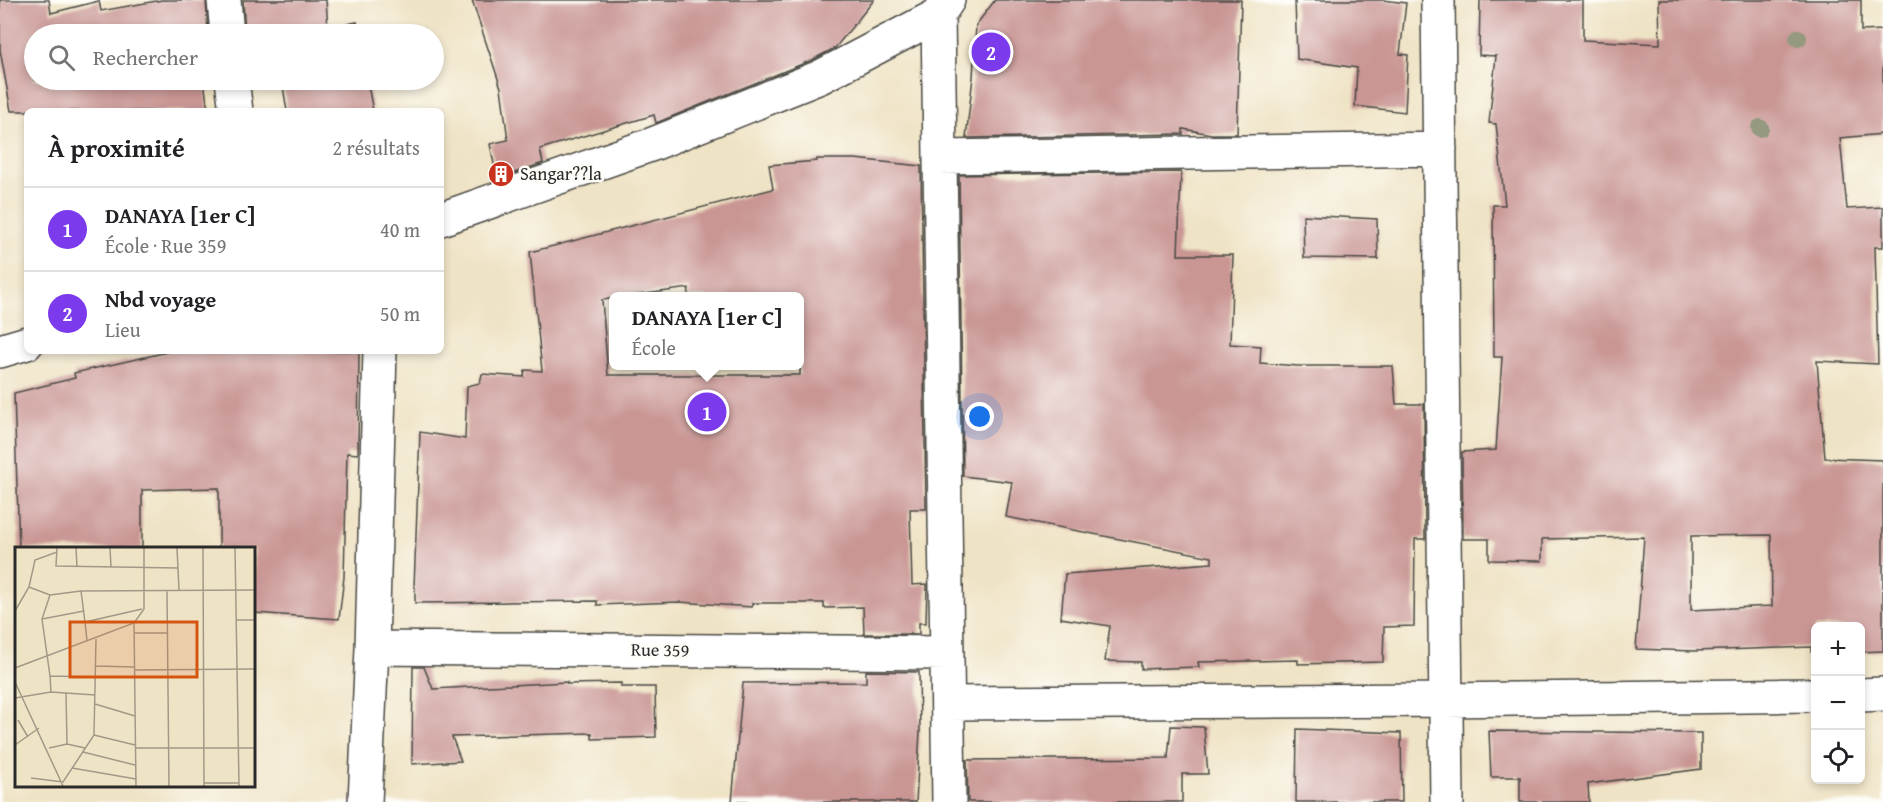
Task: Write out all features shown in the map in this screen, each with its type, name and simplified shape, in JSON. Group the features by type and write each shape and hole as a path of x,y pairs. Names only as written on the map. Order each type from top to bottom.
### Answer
{"street":[{"path":"224,0 226,24"},
{"path":"1438,0 1447,802"},
{"path":"943,7 940,157 949,802"},
{"path":"444,218 653,144 810,81 943,7"},
{"path":"233,90 236,108"},
{"path":"940,157 1440,149"},
{"path":"0,351 24,344"},
{"path":"365,802 372,648 380,354"},
{"name":"Rue 359","path":"372,648 947,653"},
{"path":"1865,695 1883,694"},
{"path":"948,704 1811,695"}],"building":[{"path":"0,0 49,0 51,13 99,1 101,11 162,0 206,0 207,24 24,24 24,90 205,90 208,108 24,108 24,111 11,111 0,50"},
{"path":"243,0 326,0 328,24 244,24"},
{"path":"472,0 874,0 835,48 812,60 656,123 654,115 540,149 543,163 497,179 490,144 508,140 501,88"},
{"path":"995,0 1241,0 1237,134 1211,134 1183,129 1183,134 966,138 976,25"},
{"path":"1295,0 1383,0 1406,3 1400,54 1408,55 1405,112 1355,106 1357,68 1297,59"},
{"path":"1480,0 1583,0 1583,40 1660,44 1659,0 1861,0 1861,31 1883,30 1883,134 1840,138 1847,209 1883,207 1883,247 1875,247 1878,364 1817,361 1825,458 1883,460 1883,651 1865,652 1865,622 1811,622 1811,647 1695,651 1636,649 1644,537 1542,539 1542,561 1489,560 1489,539 1463,539 1462,452 1496,450 1502,357 1494,357 1493,205 1505,205 1496,124 1489,123 1496,56 1479,55","holes":["1771,535 1772,606 1691,610 1691,536"]},
{"path":"284,90 369,90 372,108 287,108"},
{"path":"817,159 855,159 921,166 926,509 910,509 912,585 927,584 926,623 919,623 919,634 864,634 863,607 824,608 824,603 752,603 752,607 679,602 597,605 597,601 415,603 420,432 465,439 467,386 480,383 482,374 524,377 525,370 542,371 530,252 773,189 769,165 817,161"},
{"path":"1181,172 1178,255 1233,255 1230,344 1261,346 1260,363 1298,366 1393,366 1396,404 1424,404 1425,539 1415,539 1414,626 1384,627 1383,662 1298,664 1298,660 1198,662 1199,667 1141,669 1141,662 1105,661 1110,626 1061,618 1065,574 1212,563 1212,557 1006,517 1012,482 963,476 959,175"},
{"path":"1303,215 1377,219 1378,259 1304,258"},
{"path":"159,354 359,354 358,454 347,453 344,577 339,619 255,613 255,547 219,547 219,488 142,490 142,547 19,547 14,393 75,378 74,373"},
{"path":"413,667 424,667 433,689 567,682 567,684 621,683 621,687 655,687 656,737 592,739 592,733 452,737 461,761 412,764"},
{"path":"866,671 919,672 920,731 916,802 732,802 743,683 866,682"},
{"path":"1171,726 1204,727 1208,774 1182,774 1182,802 968,802 967,760 1168,758"},
{"path":"1297,729 1401,733 1402,802 1296,802"},
{"path":"1489,731 1701,733 1701,769 1588,784 1589,802 1520,802 1520,777 1491,777"}],"place":[{"name":"Nbd voyage","path":"991,52"},
{"name":"Sangar??la","path":"501,174"},
{"name":"DANAYA [1er C]","path":"707,412"}]}
